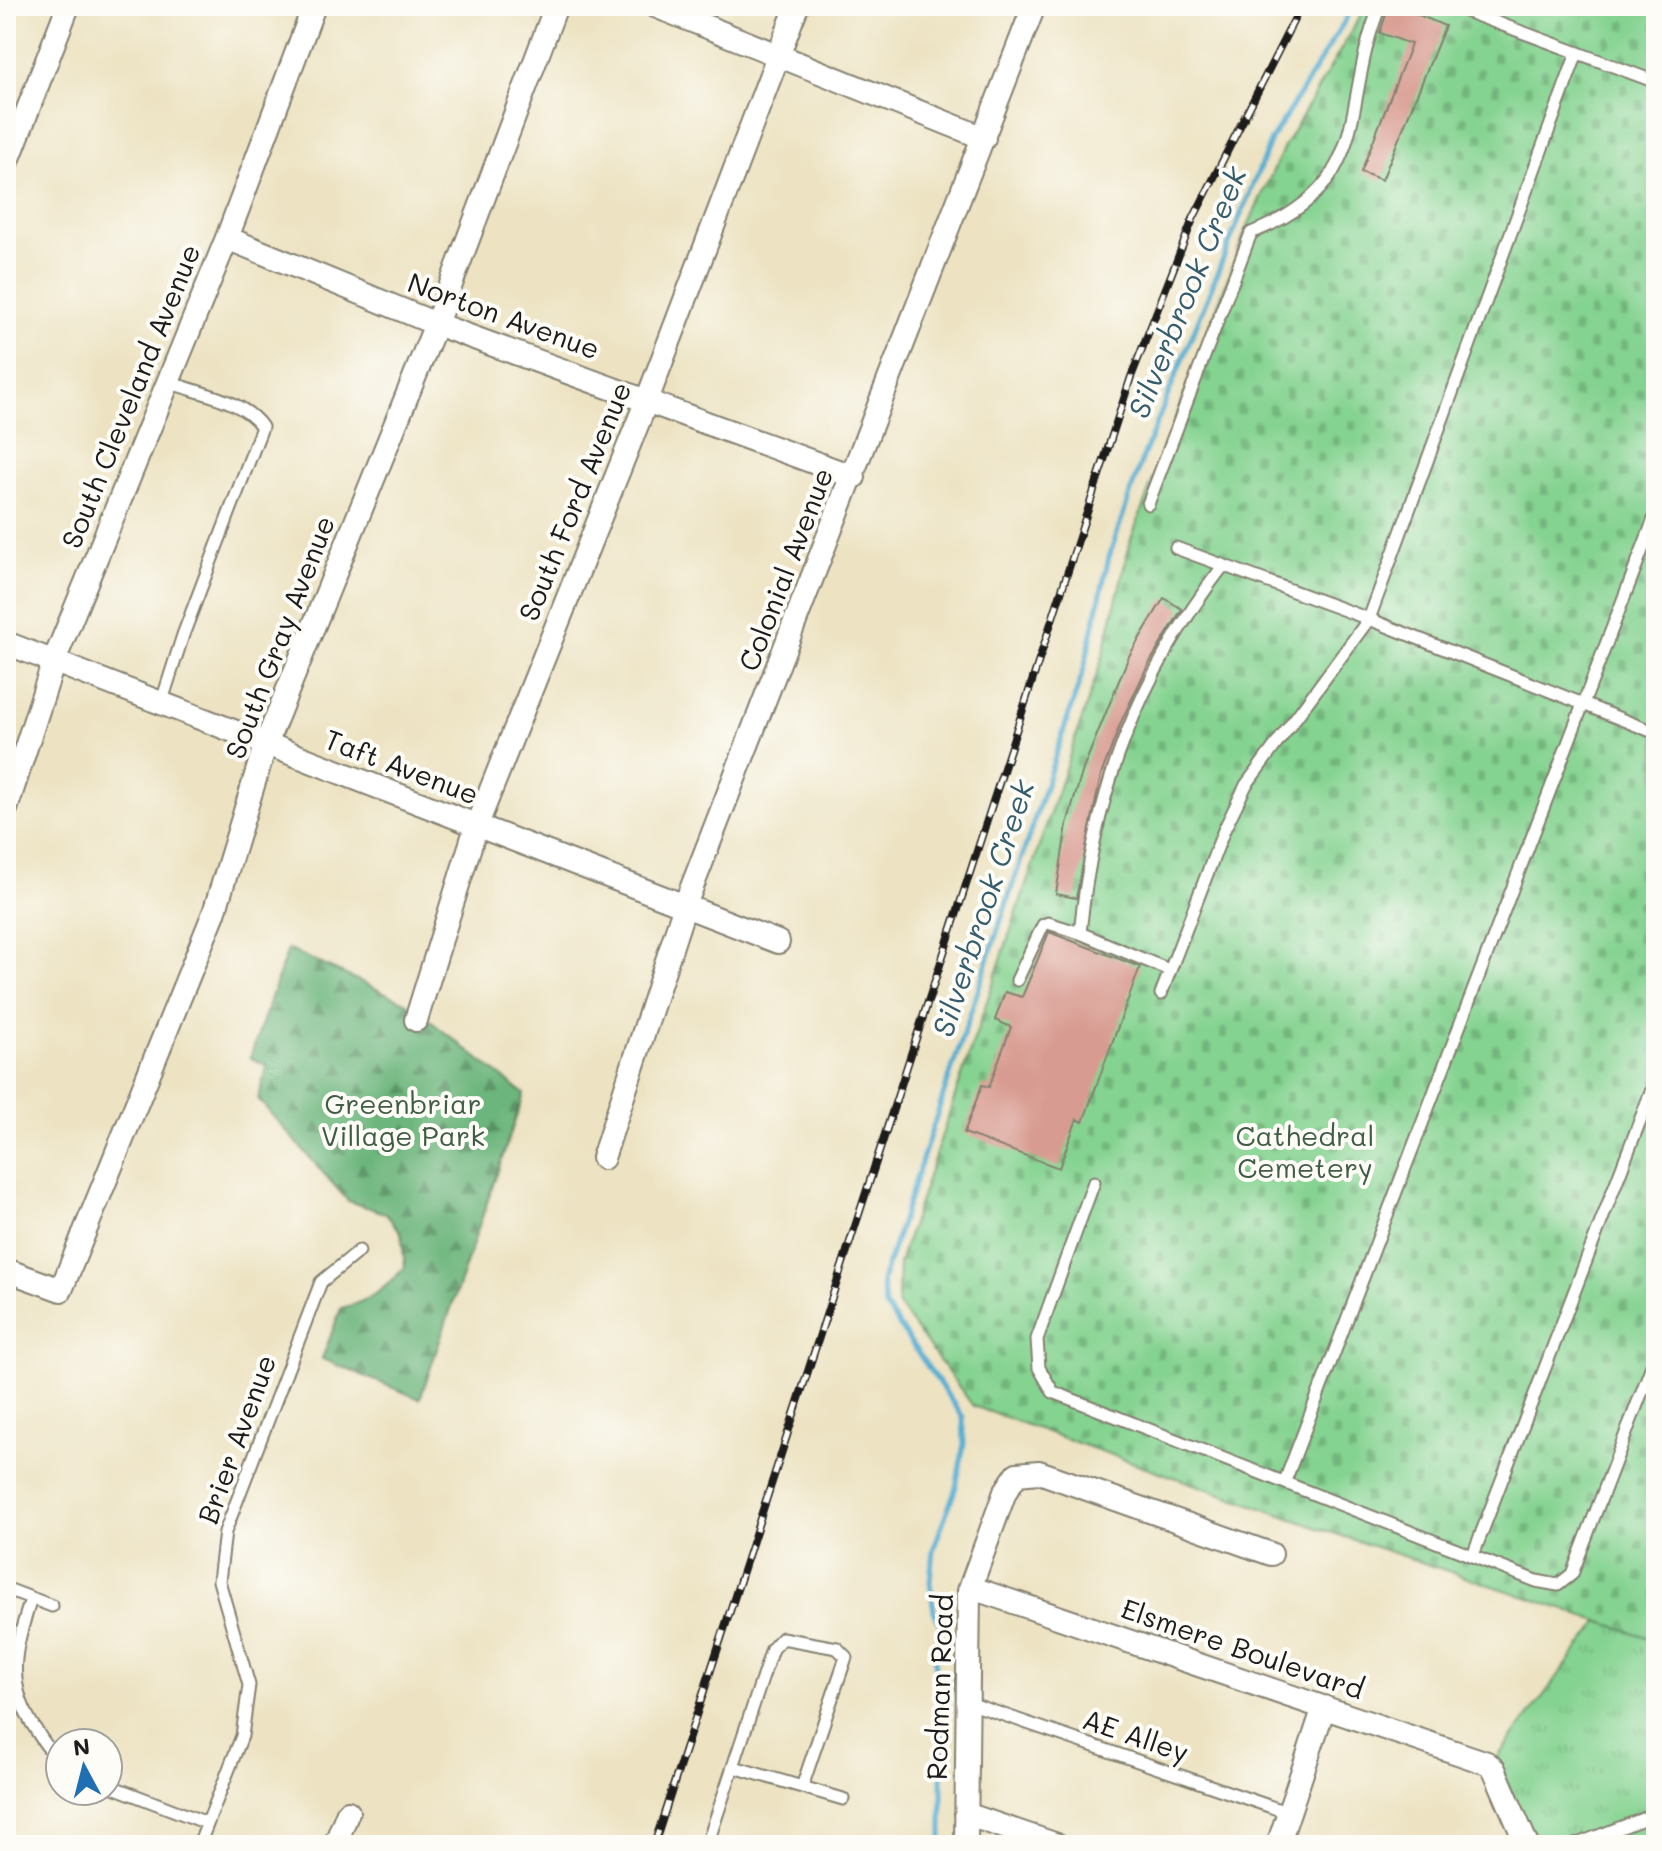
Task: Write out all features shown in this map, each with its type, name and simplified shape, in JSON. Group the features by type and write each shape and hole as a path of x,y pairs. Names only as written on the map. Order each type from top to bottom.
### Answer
{"street":[{"path":"6,166 68,6"},
{"name":"South Cleveland Avenue","path":"6,809 54,661 227,238 314,6"},
{"name":"South Gray Avenue","path":"6,1270 61,1290 214,913 265,746 436,324 556,6"},
{"path":"655,6 984,138"},
{"name":"South Ford Avenue","path":"416,1020 476,827 647,400 797,6"},
{"name":"Colonial Avenue","path":"603,1158 685,905 854,477 1034,6"},
{"name":"Norton Avenue","path":"227,238 436,324 854,477"},
{"name":"Taft Avenue","path":"6,643 265,746 778,942"},
{"name":"Rodman Road","path":"966,1845 969,1591 1012,1478 1024,1471 1039,1472 1271,1554"},
{"name":"Elsmere Boulevard","path":"969,1591 981,1591 1480,1760 1494,1769 1527,1845"},
{"path":"1278,1845 1324,1707"},
{"path":"335,1845 348,1812"},
{"path":"966,1814 1057,1845"}],"lane":[{"path":"1148,504 1251,233 1280,221 1323,189 1353,127 1372,26 1380,6"},
{"path":"1452,6 1656,82"},
{"path":"1161,994 1224,830 1246,785 1369,619 1577,53"},
{"path":"161,704 183,635 262,427 256,418 238,406 168,382"},
{"path":"1285,1481 1656,514"},
{"path":"1176,548 1369,619 1656,733"},
{"path":"1080,933 1097,818 1124,735 1163,654 1190,609 1223,566"},
{"path":"1017,980 1043,925 1054,924 1169,970"},
{"path":"1473,1555 1656,1079"},
{"path":"1094,1182 1040,1323 1036,1349 1044,1380 1063,1398 1550,1585 1566,1582 1656,1355"},
{"name":"Brier Avenue","path":"199,1845 242,1736 249,1685 219,1581 225,1532 321,1282 359,1251"},
{"path":"10,1590 52,1606"},
{"path":"31,1599 17,1641 14,1681 25,1714 44,1743"},
{"path":"707,1845 772,1649 782,1638 837,1648 846,1657 802,1787"},
{"name":"AE Alley","path":"969,1703 1289,1813"},
{"path":"734,1767 843,1799"},
{"path":"124,1791 207,1823"},
{"path":"1575,1845 1656,1814"}],"green space":[{"name":"Cathedral Cemetery","path":"1366,6 1656,6 1656,1640 1321,1529 973,1406 898,1305 899,1263 1103,656 1131,539 1245,232 1284,147"},
{"name":"Greenbriar Village Park","path":"288,949 406,1002 524,1094 420,1399 322,1359 341,1308 376,1293 405,1267 401,1232 385,1213 348,1201 258,1099 267,1065 250,1058"},
{"path":"1600,1620 1656,1639 1656,1845 1534,1845 1497,1758"}],"building":[{"path":"1388,8 1399,11 1402,8 1445,26 1382,180 1361,172 1411,44 1380,33"},
{"path":"1164,598 1182,609 1147,667 1101,775 1076,898 1056,894 1067,824 1083,769 1129,656"},
{"path":"1049,932 1140,967 1083,1122 1077,1119 1059,1168 964,1133 982,1085 989,1087 1011,1027 995,1020 1005,992 1022,997"}],"waterway":[{"name":"Silverbrook Creek","path":"942,1841 942,1690 935,1659 941,1627 934,1611 930,1582 933,1550 956,1487 964,1444 963,1417 885,1306 882,1281 1084,669 1109,557 1141,462 1271,140 1354,6"}],"railway":[{"path":"654,1845 1131,377 1193,219 1301,6"}]}
